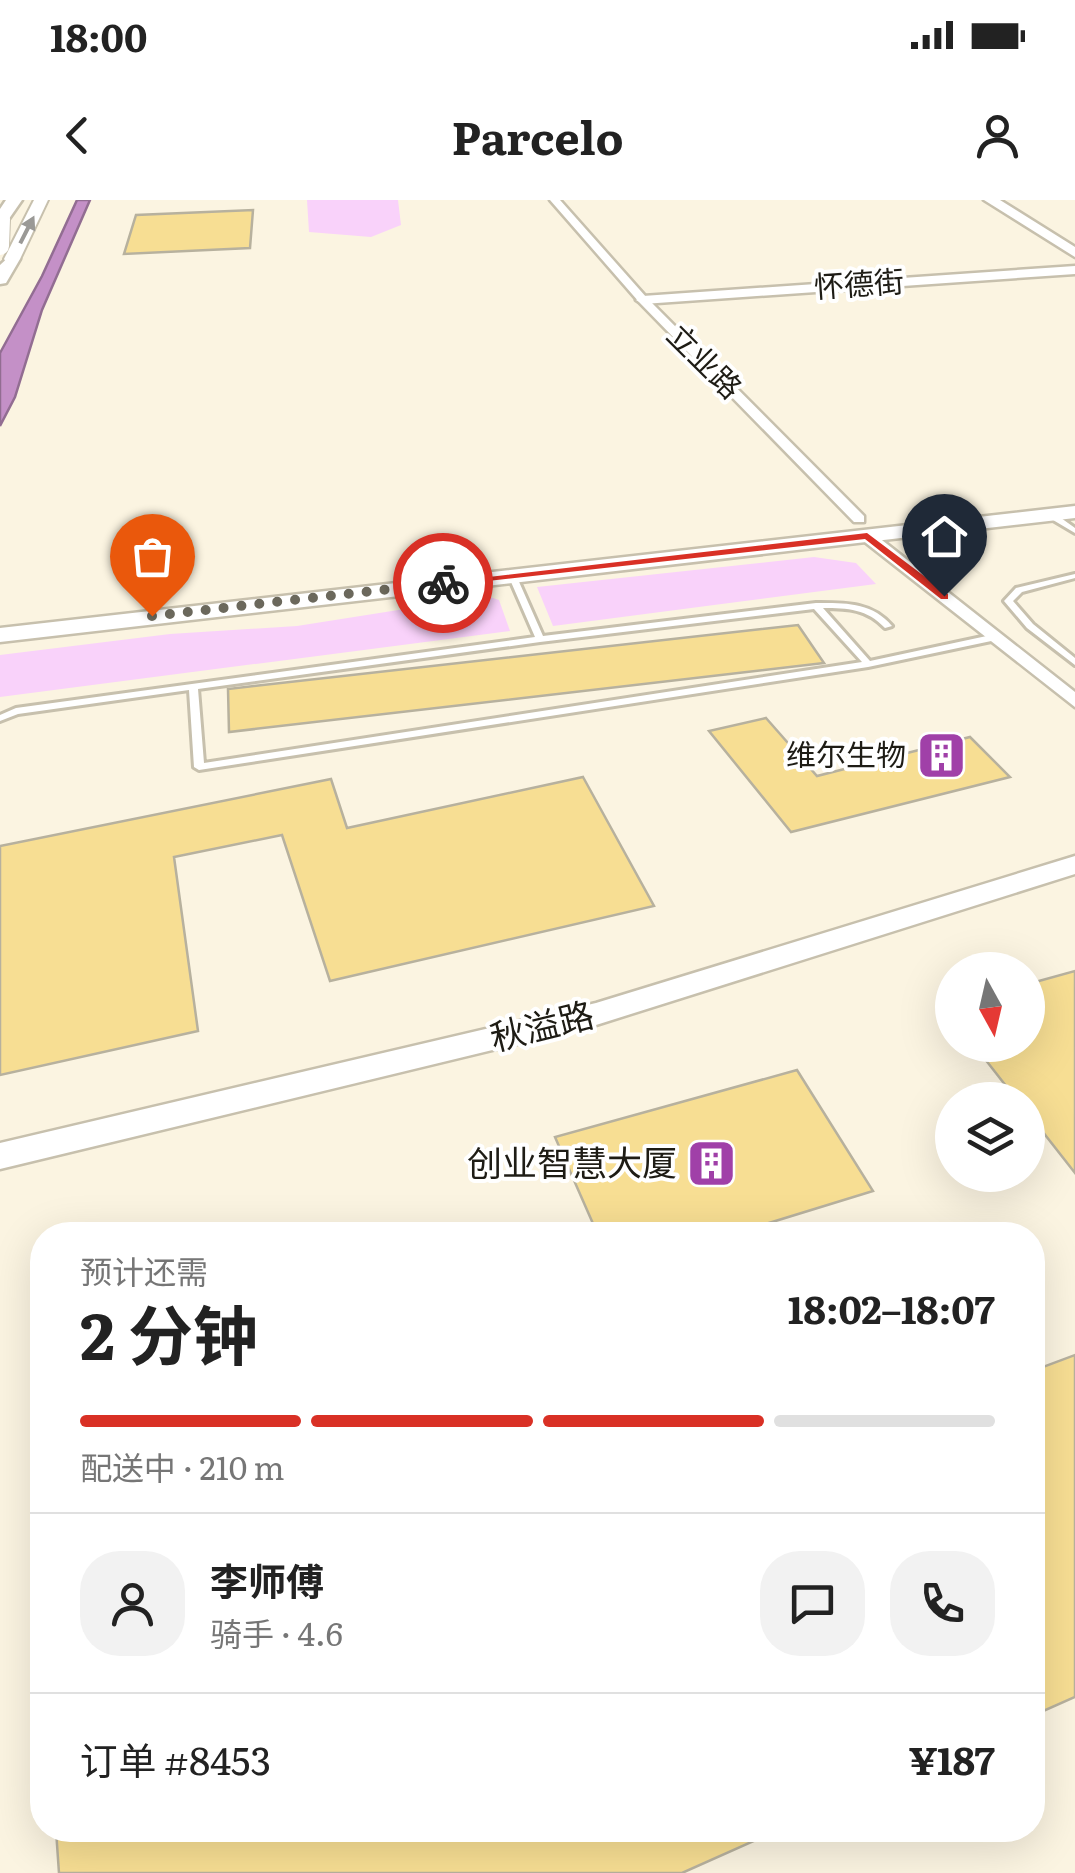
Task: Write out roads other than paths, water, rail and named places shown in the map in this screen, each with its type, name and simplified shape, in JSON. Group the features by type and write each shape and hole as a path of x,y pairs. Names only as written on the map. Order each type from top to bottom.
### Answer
{"highway":[{"path":"0,278 6,252 0,219 14,200"}],"main road":[{"path":"0,238 25,200"},
{"path":"6,252 41,200"},
{"path":"992,200 1075,252"},
{"path":"1017,200 1075,235"},
{"path":"0,635 512,575 1075,494"},
{"path":"0,614 863,527 1075,512"}],"street":[{"name":"立业路","path":"555,200 644,300 863,527 1075,701"},
{"name":"怀德街","path":"644,300 1075,270"},
{"name":"秋溢路","path":"0,1156 596,1014 1075,865"}],"lane":[{"path":"1051,515 1075,531"},
{"path":"512,575 540,638"},
{"path":"1075,576 1019,590 1008,601 1030,626 1075,662"},
{"path":"816,606 868,664"},
{"path":"0,718 16,711 540,638 816,606 861,606 881,616 888,626"},
{"path":"193,687 199,767 868,664 996,636"}],"place":[{"name":"维尔生物","path":"941,756"},
{"name":"创业智慧大厦","path":"712,1164"}]}
